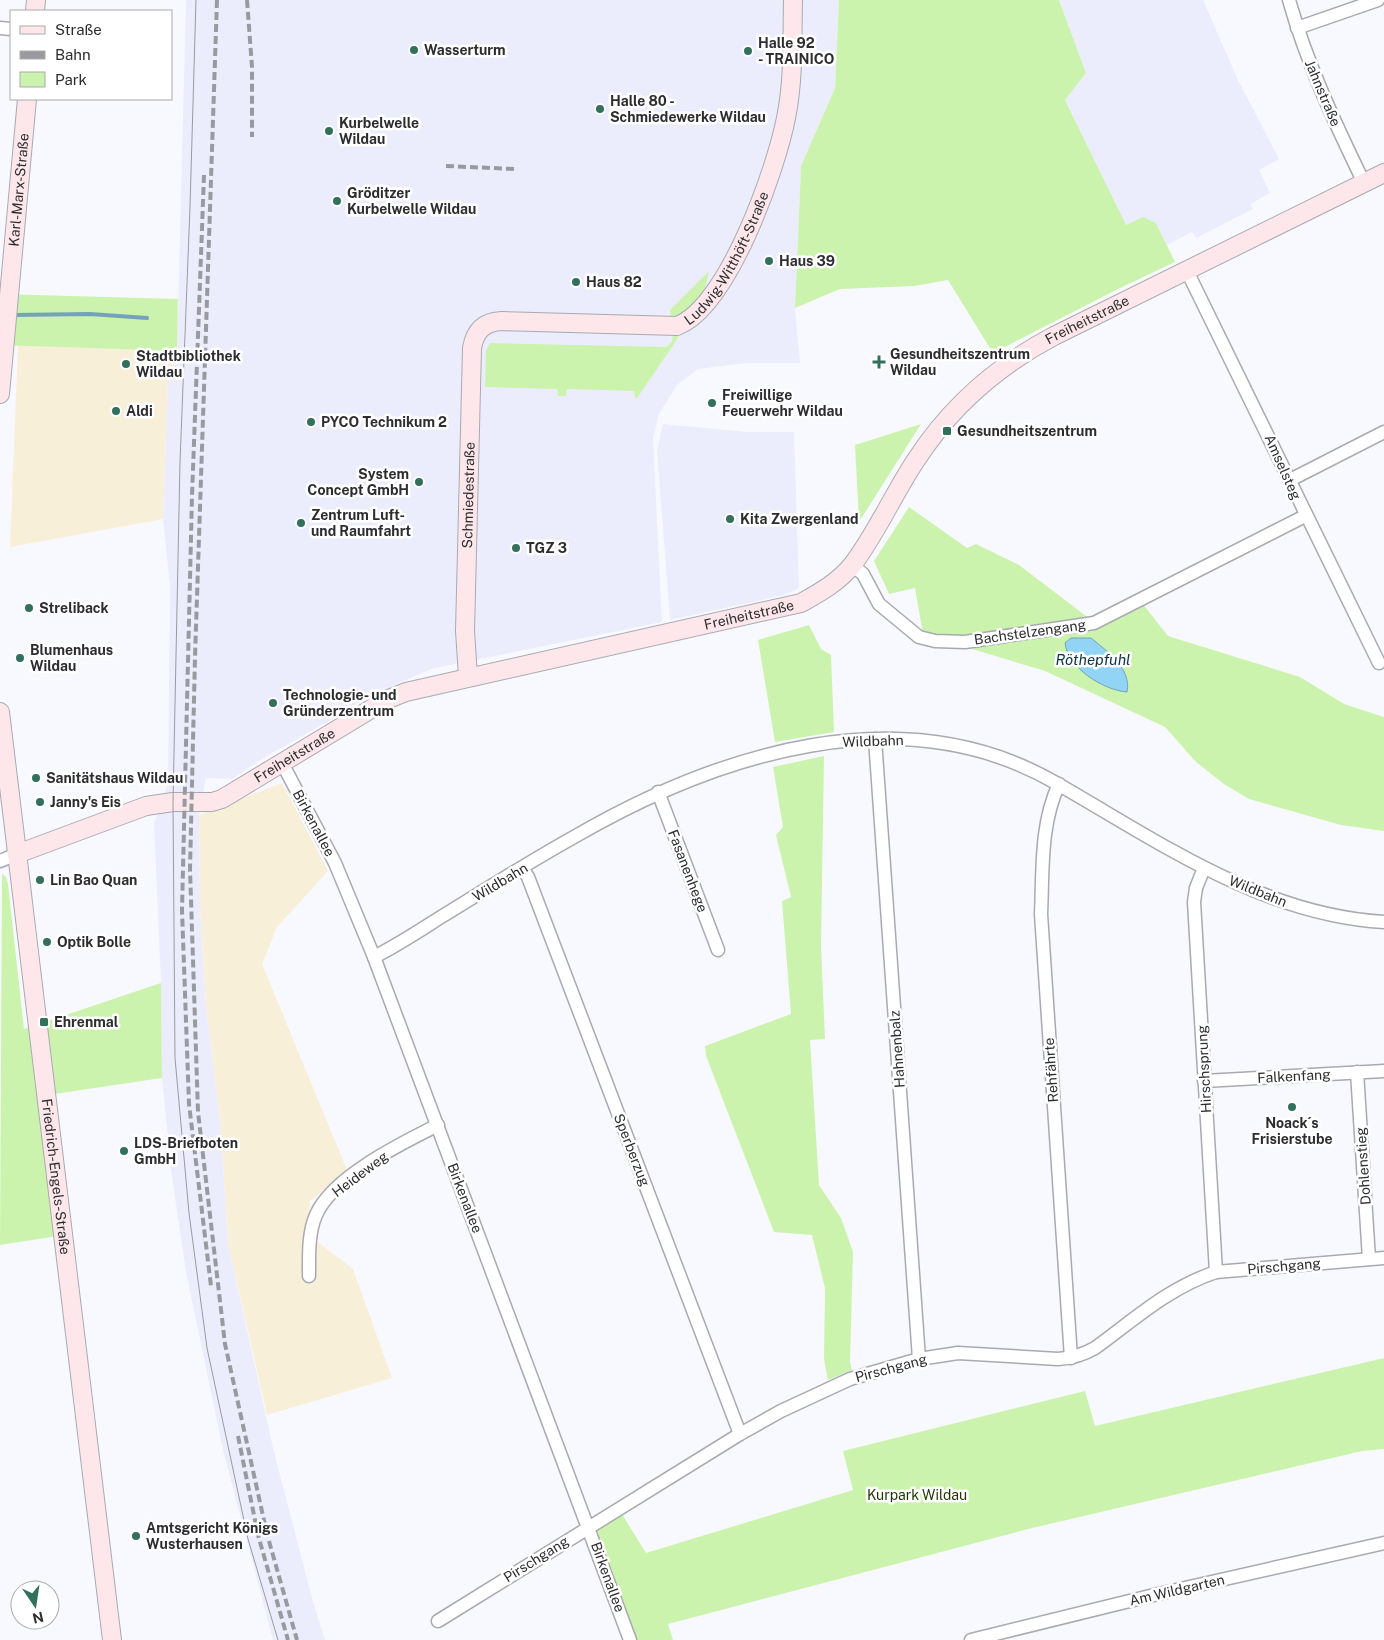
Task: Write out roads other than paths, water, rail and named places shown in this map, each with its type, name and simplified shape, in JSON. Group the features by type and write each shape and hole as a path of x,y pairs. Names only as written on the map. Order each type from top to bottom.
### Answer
{"street":[{"name":"Ludwig-Witthöft-Straße","path":"490,321 677,326 686,322 698,312 714,292 739,250 769,181 779,150 789,96 793,0"},
{"name":"Jahnstraße","path":"1289,0 1297,28 1324,98 1364,183"},
{"path":"1297,28 1378,0"},
{"name":"Karl-Marx-Straße","path":"2,361 6,284 27,100"},
{"name":"Freiheitstraße","path":"0,861 146,806 158,803 217,800 282,764 386,700 406,692 468,676 622,645 794,606 828,587 852,564 918,457 946,420 1003,366 1045,341 1384,173"},
{"name":"Amselsteg","path":"1187,270 1290,480 1305,516 1379,663"},
{"name":"Schmiedestraße","path":"468,676 464,631 472,348 477,333 490,321"},
{"path":"0,394 2,361"},
{"path":"1290,480 1382,436"},
{"name":"Bachstelzengang","path":"852,564 863,574 879,604 918,636 935,641 965,642 1094,623 1305,516"},
{"name":"Friedrich-Engels-Straße","path":"0,712 112,1640"},
{"name":"Wildbahn","path":"374,957 617,812 658,792 702,775 776,752 875,738 918,740 962,746 1002,758 1039,773 1204,868 1246,888 1303,909 1337,917 1384,922"},
{"name":"Hahnenbalz","path":"875,738 919,1359"},
{"name":"Birkenallee","path":"282,764 335,863 374,957 589,1526 630,1640"},
{"name":"Rehfährte","path":"1059,784 1051,802 1044,844 1041,914 1070,1358"},
{"name":"Fasanenhege","path":"658,792 718,950"},
{"name":"Sperberzug","path":"522,868 528,877 740,1434"},
{"name":"Hirschsprung","path":"1204,868 1196,888 1194,902 1216,1272"},
{"name":"Falkenfang","path":"1204,1081 1384,1071"},
{"name":"Dohlenstieg","path":"1357,1072 1369,1259"},
{"name":"Heideweg","path":"309,1276 312,1227 316,1214 335,1189 368,1164 399,1145 438,1125"},
{"name":"Pirschgang","path":"438,1621 740,1434 794,1404 850,1379 919,1359 958,1353 1058,1359 1084,1355 1175,1289 1191,1280 1216,1272 1384,1258"},
{"name":"Am Wildgarten","path":"971,1640 1154,1594 1384,1543"}],"water":[{"name":"Röthepfuhl","path":"1071,638 1091,638 1111,655 1126,676 1127,692 1108,687 1088,676 1080,669 1073,661 1065,643"}],"waterway":[{"path":"12,315 90,314 147,318"}],"tram line":[{"path":"196,0 180,462 173,802 175,1058 189,1213 207,1348 248,1539 278,1640"}],"railway":[{"path":"217,0 195,657 190,869 198,1112 225,1344 267,1534 297,1640"},
{"path":"247,0 252,67 252,137"},
{"path":"446,166 514,169"},
{"path":"204,175 192,496 182,910 189,1104 211,1286"},
{"path":"238,1436 258,1535 288,1640"}],"place":[{"name":"Wasserturm","path":"414,50"},
{"name":"Halle 92 - TRAINICO","path":"748,51"},
{"name":"Halle 80 - Schmiedewerke Wildau","path":"600,109"},
{"name":"Kurbelwelle Wildau","path":"329,131"},
{"name":"Gröditzer Kurbelwelle Wildau","path":"337,201"},
{"name":"Haus 39","path":"769,261"},
{"name":"Haus 82","path":"576,282"},
{"name":"Gesundheitszentrum Wildau","path":"879,362"},
{"name":"Stadtbibliothek Wildau","path":"126,364"},
{"name":"Freiwillige Feuerwehr Wildau","path":"712,403"},
{"name":"Aldi","path":"116,411"},
{"name":"PYCO Technikum 2","path":"311,422"},
{"name":"Gesundheitszentrum","path":"947,431"},
{"name":"System Concept GmbH","path":"419,482"},
{"name":"Kita Zwergenland","path":"730,519"},
{"name":"Zentrum Luft- und Raumfahrt","path":"301,523"},
{"name":"TGZ 3","path":"516,548"},
{"name":"Streliback","path":"29,608"},
{"name":"Blumenhaus Wildau","path":"20,658"},
{"name":"Technologie- und Gründerzentrum","path":"273,703"},
{"name":"Sanitätshaus Wildau","path":"36,778"},
{"name":"Janny's Eis","path":"40,802"},
{"name":"Lin Bao Quan","path":"40,880"},
{"name":"Optik Bolle","path":"47,942"},
{"name":"Ehrenmal","path":"44,1022"},
{"name":"Noack´s Frisierstube","path":"1292,1107"},
{"name":"LDS-Briefboten GmbH","path":"124,1151"},
{"name":"Amtsgericht Königs Wusterhausen","path":"136,1536"}],"park label":[{"name":"Kurpark Wildau","path":"917,1495"}]}
